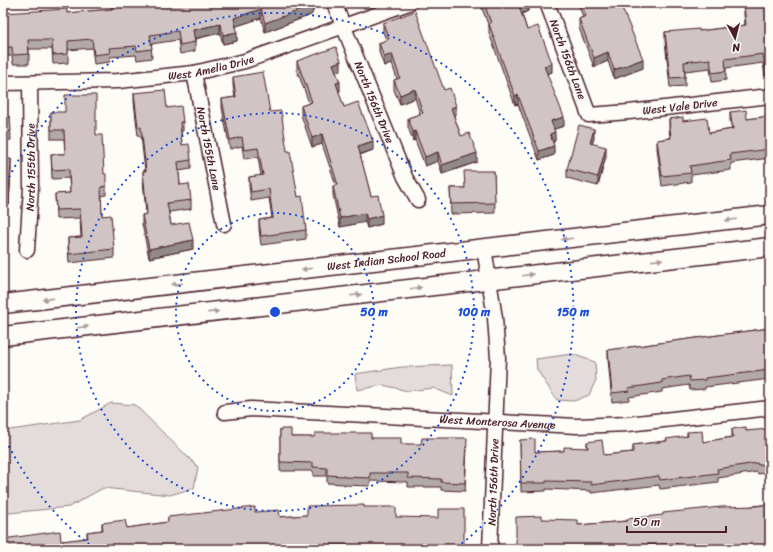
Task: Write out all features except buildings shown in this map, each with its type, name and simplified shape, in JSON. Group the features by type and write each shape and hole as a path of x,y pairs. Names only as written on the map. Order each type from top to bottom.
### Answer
{"main road":[{"name":"West Indian School Road","path":"3,304 770,215"},
{"path":"3,336 770,247"}],"street":[{"name":"North 156th Drive","path":"334,3 405,177 418,200"},
{"name":"West Amelia Drive","path":"3,83 118,81 194,73 245,61 409,3"},
{"name":"North 156th Lane","path":"547,3 589,115"},
{"name":"North 155th Lane","path":"194,73 224,224"},
{"name":"North 155th Drive","path":"27,250 31,187 30,83"},
{"name":"West Vale Drive","path":"589,115 770,96"},
{"name":"North 156th Drive","path":"484,248 497,344 496,422 490,549"},
{"name":"West Monterosa Avenue","path":"225,412 251,409 577,426 603,425 770,408"}],"shaded area":[{"path":"572,354 595,362 596,380 589,395 574,401 557,400 537,370 536,359"},
{"path":"452,365 453,396 433,388 408,391 383,385 357,390 355,374 402,367"},
{"path":"111,403 135,405 198,467 194,488 170,495 103,488 69,507 9,513 3,511 3,431 80,420"}]}
